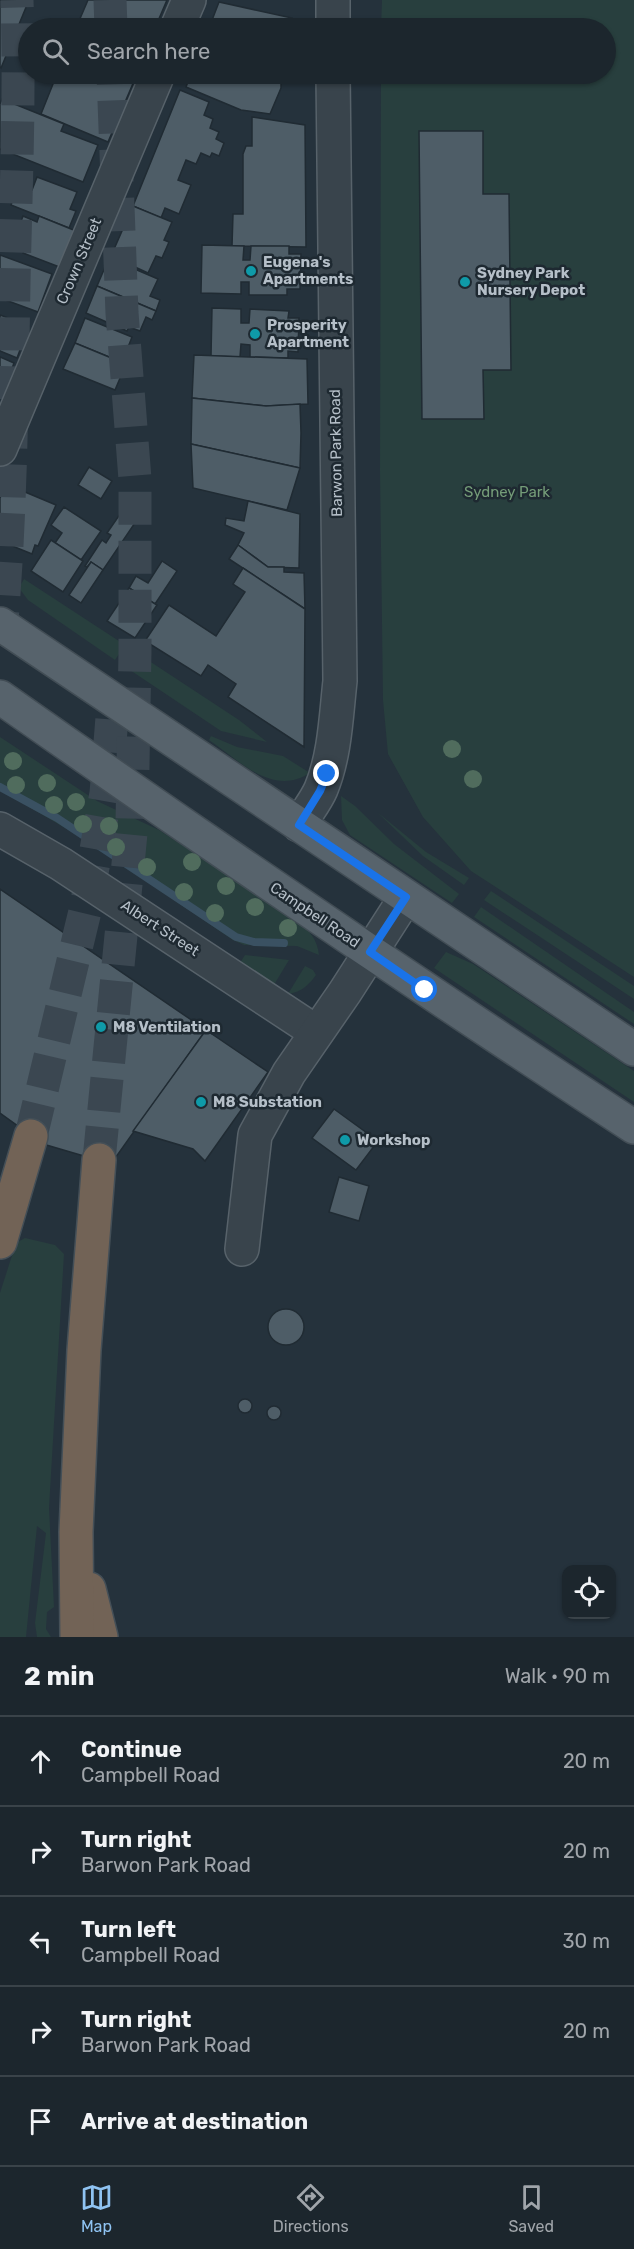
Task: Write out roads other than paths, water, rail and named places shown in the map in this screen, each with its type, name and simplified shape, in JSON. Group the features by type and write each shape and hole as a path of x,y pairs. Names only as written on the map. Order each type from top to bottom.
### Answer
{"highway":[{"path":"0,1242 31,1136"},
{"path":"77,1637 76,1532 84,1350 99,1160"},
{"path":"76,1532 101,1637"}],"main road":[{"path":"0,624 634,1049"},
{"name":"Campbell Road","path":"0,697 195,834 634,1127"}],"street":[{"path":"181,18 189,0"},
{"path":"333,0 333,18"},
{"name":"Crown Street","path":"0,449 154,84"},
{"name":"Barwon Park Road","path":"299,825 320,791 327,774 333,745 340,681 333,84"},
{"name":"Albert Street","path":"0,829 70,870 316,1032"},
{"path":"242,1249 255,1135 289,1073 406,897"}],"waterway":[{"path":"0,787 57,818 236,937 254,942 284,943"}],"tunnel":[{"path":"0,644 7,553 12,417 18,106 17,0"},
{"path":"110,0 111,18"},
{"path":"99,1160 132,823 135,651 135,479 122,313 113,84"},
{"path":"31,1136 86,907 106,793 114,692"}],"place":[{"name":"Eugena's Apartments","path":"251,271"},
{"name":"Sydney Park Nursery Depot","path":"465,282"},
{"name":"Prosperity Apartment","path":"255,334"},
{"name":"M8 Ventilation","path":"101,1027"},
{"name":"M8 Substation","path":"201,1102"},
{"name":"Workshop","path":"345,1140"}],"park label":[{"name":"Sydney Park","path":"507,492"}]}
